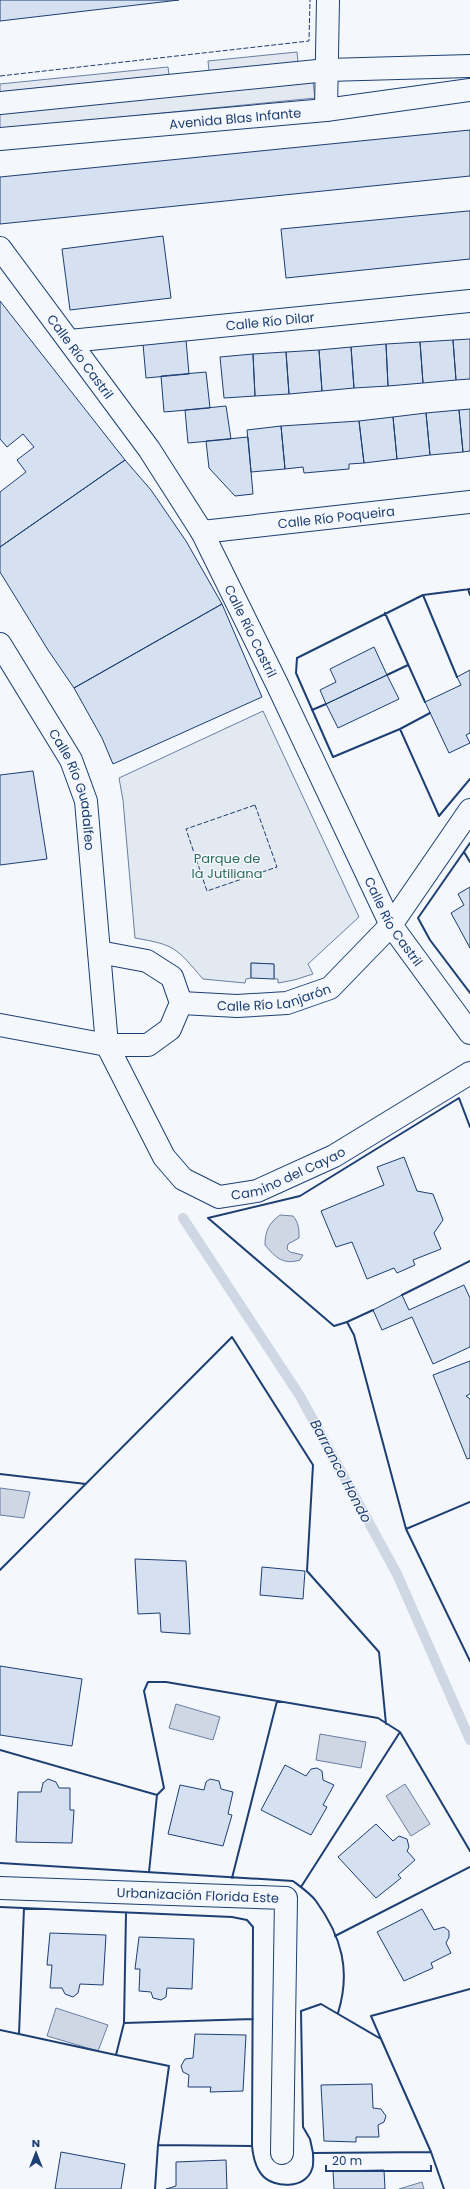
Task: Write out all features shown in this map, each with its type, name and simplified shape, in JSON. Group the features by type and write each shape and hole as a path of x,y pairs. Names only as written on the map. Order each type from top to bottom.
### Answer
{"street":[{"path":"326,110 328,0"},
{"path":"0,103 327,70 470,66"},
{"name":"Avenida Blas Infante","path":"0,139 326,110 470,90"},
{"name":"Calle Río Castril","path":"0,248 149,449 202,532 277,684 391,925 470,1033"},
{"name":"Calle Río Dilar","path":"70,341 470,301"},
{"name":"Calle Río Poqueira","path":"202,532 470,502"},
{"name":"Calle Río Guadalfeo","path":"0,644 71,760 86,801 106,1045"},
{"name":"Calle Río Lanjarón","path":"181,1004 237,1006 287,1003 330,988 391,925 470,810"},
{"path":"0,1025 106,1045 148,1045 170,1029 181,1004 172,977 147,960 99,952"},
{"name":"Camino del Cayao","path":"106,1045 164,1157 183,1180 219,1198 257,1191 334,1156 470,1073"},
{"name":"Urbanización Florida Este","path":"0,1888 286,1898 282,2153"}],"green space":[{"path":"313,82 315,98 0,129 0,113"},
{"name":"Parque de la Jutiliana","path":"263,711 359,917 308,964 313,974 278,983 278,979 274,979 274,964 251,963 251,978 246,979 245,983 203,979 187,960 174,950 159,943 135,938 123,800 119,778"}],"shaded area":[{"path":"297,52 298,62 209,71 208,61"},
{"path":"168,67 169,75 0,92 0,84"},
{"path":"280,1215 293,1216 298,1224 299,1238 288,1244 287,1249 290,1252 303,1255 300,1260 289,1262 284,1261 276,1257 265,1245 268,1228"},
{"path":"0,1488 30,1492 24,1518 0,1515"},
{"path":"176,1704 220,1717 213,1740 169,1728"},
{"path":"320,1734 366,1742 361,1768 316,1760"},
{"path":"405,1784 430,1824 411,1836 386,1796"},
{"path":"56,2008 108,2025 98,2051 47,2036"},
{"path":"422,2182 424,2189 399,2189"}],"building":[{"path":"0,0 179,0 0,21"},
{"path":"470,130 470,176 0,224 0,177"},
{"path":"470,211 470,259 286,278 281,229"},
{"path":"163,236 171,298 70,310 62,249"},
{"path":"0,301 125,460 0,547 0,492 26,472 17,460 34,447 23,434 7,447 0,439"},
{"path":"470,339 470,379 456,380 453,340"},
{"path":"186,340 189,374 146,378 143,344"},
{"path":"453,340 456,380 423,383 420,342"},
{"path":"420,342 423,383 388,386 386,344"},
{"path":"386,344 388,386 354,388 351,347"},
{"path":"351,347 354,388 322,391 319,350"},
{"path":"319,350 322,391 289,394 286,352"},
{"path":"286,352 289,394 255,396 253,354"},
{"path":"253,354 255,396 224,398 220,357"},
{"path":"206,372 210,408 164,412 161,376"},
{"path":"226,406 231,439 188,443 185,410"},
{"path":"470,409 470,451 463,452 459,410"},
{"path":"459,410 463,452 430,455 426,413"},
{"path":"426,413 430,455 397,459 393,417"},
{"path":"393,417 397,459 364,463 359,421"},
{"path":"359,421 364,463 349,464 349,469 304,473 303,467 285,469 281,426"},
{"path":"281,426 285,469 251,472 247,430"},
{"path":"248,437 253,494 235,496 209,468 206,441"},
{"path":"125,460 151,490 186,541 222,604 74,688 48,650 0,572 0,547"},
{"path":"222,604 262,697 113,764 102,738 74,688"},
{"path":"374,647 387,675 326,704 320,690 336,682 330,669"},
{"path":"470,670 470,733 466,735 470,743 449,753 425,702 461,685 457,677"},
{"path":"387,675 399,699 338,728 326,704"},
{"path":"33,771 47,859 0,865 0,775"},
{"path":"470,887 470,948 451,913 464,905 458,894"},
{"path":"251,963 274,964 274,979 251,978"},
{"path":"404,1157 417,1191 433,1194 443,1220 434,1233 441,1249 413,1260 415,1265 397,1273 394,1268 367,1279 352,1242 336,1247 321,1211 384,1185 377,1167"},
{"path":"464,1285 470,1298 470,1347 433,1364 412,1317 382,1330 373,1310 402,1295 409,1310"},
{"path":"470,1361 470,1394 466,1396 470,1399 470,1458 467,1459 433,1375"},
{"path":"135,1559 186,1561 190,1634 161,1632 160,1613 138,1614"},
{"path":"262,1567 305,1571 303,1599 260,1595"},
{"path":"0,1666 82,1679 72,1746 0,1735"},
{"path":"285,1765 306,1776 311,1769 317,1768 322,1771 323,1780 334,1785 323,1805 327,1807 311,1835 261,1810"},
{"path":"48,1779 56,1782 59,1788 70,1788 70,1810 74,1810 72,1843 16,1842 18,1792 41,1792 43,1783"},
{"path":"210,1779 219,1781 221,1789 233,1792 228,1814 232,1815 223,1846 168,1834 180,1785 204,1790 206,1782"},
{"path":"376,1824 393,1841 399,1836 407,1839 409,1847 407,1851 415,1860 398,1875 401,1878 376,1898 338,1857"},
{"path":"422,1909 434,1930 444,1927 449,1931 449,1937 446,1943 451,1953 431,1963 433,1968 404,1981 377,1932"},
{"path":"50,1933 106,1935 103,1985 80,1984 78,1993 73,1997 65,1994 62,1988 50,1988 52,1965 47,1965"},
{"path":"139,1937 194,1939 192,1989 167,1988 166,1997 161,2000 153,1998 151,1992 139,1991 140,1969 135,1969"},
{"path":"195,2034 246,2035 243,2091 210,2092 211,2087 188,2087 189,2075 183,2072 181,2066 185,2059 193,2058"},
{"path":"372,2084 373,2108 381,2109 386,2116 384,2122 378,2125 379,2137 356,2137 356,2142 324,2141 321,2085"},
{"path":"61,2152 125,2164 121,2189 55,2189"},
{"path":"226,2160 227,2189 166,2189 176,2186 176,2162"},
{"path":"384,2170 385,2189 334,2189 333,2171"}],"waterway":[{"name":"Barranco Hondo","path":"183,1218 300,1396 397,1574 470,1740"}],"fence":[{"path":"0,76 309,41 310,0"},
{"path":"255,805 277,867 207,891 186,829 255,805"}],"wall":[{"path":"468,589 470,595"},
{"path":"400,729 333,757 296,673 297,658 423,595 470,589"},
{"path":"423,595 457,677"},
{"path":"385,613 425,702"},
{"path":"387,675 408,665"},
{"path":"312,710 326,704"},
{"path":"430,713 400,729 439,816 470,779"},
{"path":"470,843 418,918 430,940 470,993"},
{"path":"464,852 470,862"},
{"path":"470,1127 459,1098 300,1196 208,1218 334,1326 347,1322 354,1335 406,1529 470,1661"},
{"path":"402,1295 470,1261"},
{"path":"347,1322 373,1310"},
{"path":"0,1570 232,1337 313,1465 307,1571 379,1652 386,1724"},
{"path":"0,1474 86,1484"},
{"path":"406,1529 470,1502"},
{"path":"0,1750 157,1795 164,1788 144,1691 148,1682 166,1682 378,1718 400,1732 470,1851"},
{"path":"232,1878 277,1701"},
{"path":"301,1887 400,1732"},
{"path":"149,1872 157,1795"},
{"path":"0,1863 293,1881 309,1893 316,1901 325,1914 338,1941 344,1969 342,1998 338,2013"},
{"path":"335,1936 470,1867"},
{"path":"0,1907 232,1917 247,1920 253,1927 252,2146"},
{"path":"0,2030 19,2034 24,1908"},
{"path":"124,2023 126,1913"},
{"path":"381,2039 371,2016 470,1989"},
{"path":"313,2153 310,2139 303,2127 301,2011 321,2004 381,2039 431,2152"},
{"path":"158,2145 169,2066 116,2055 124,2023 253,2019"},
{"path":"19,2034 116,2055"},
{"path":"155,2189 158,2145 252,2146 256,2165 262,2175 267,2180 282,2185 297,2183 309,2176 313,2166 313,2153 431,2152 444,2189"}]}
